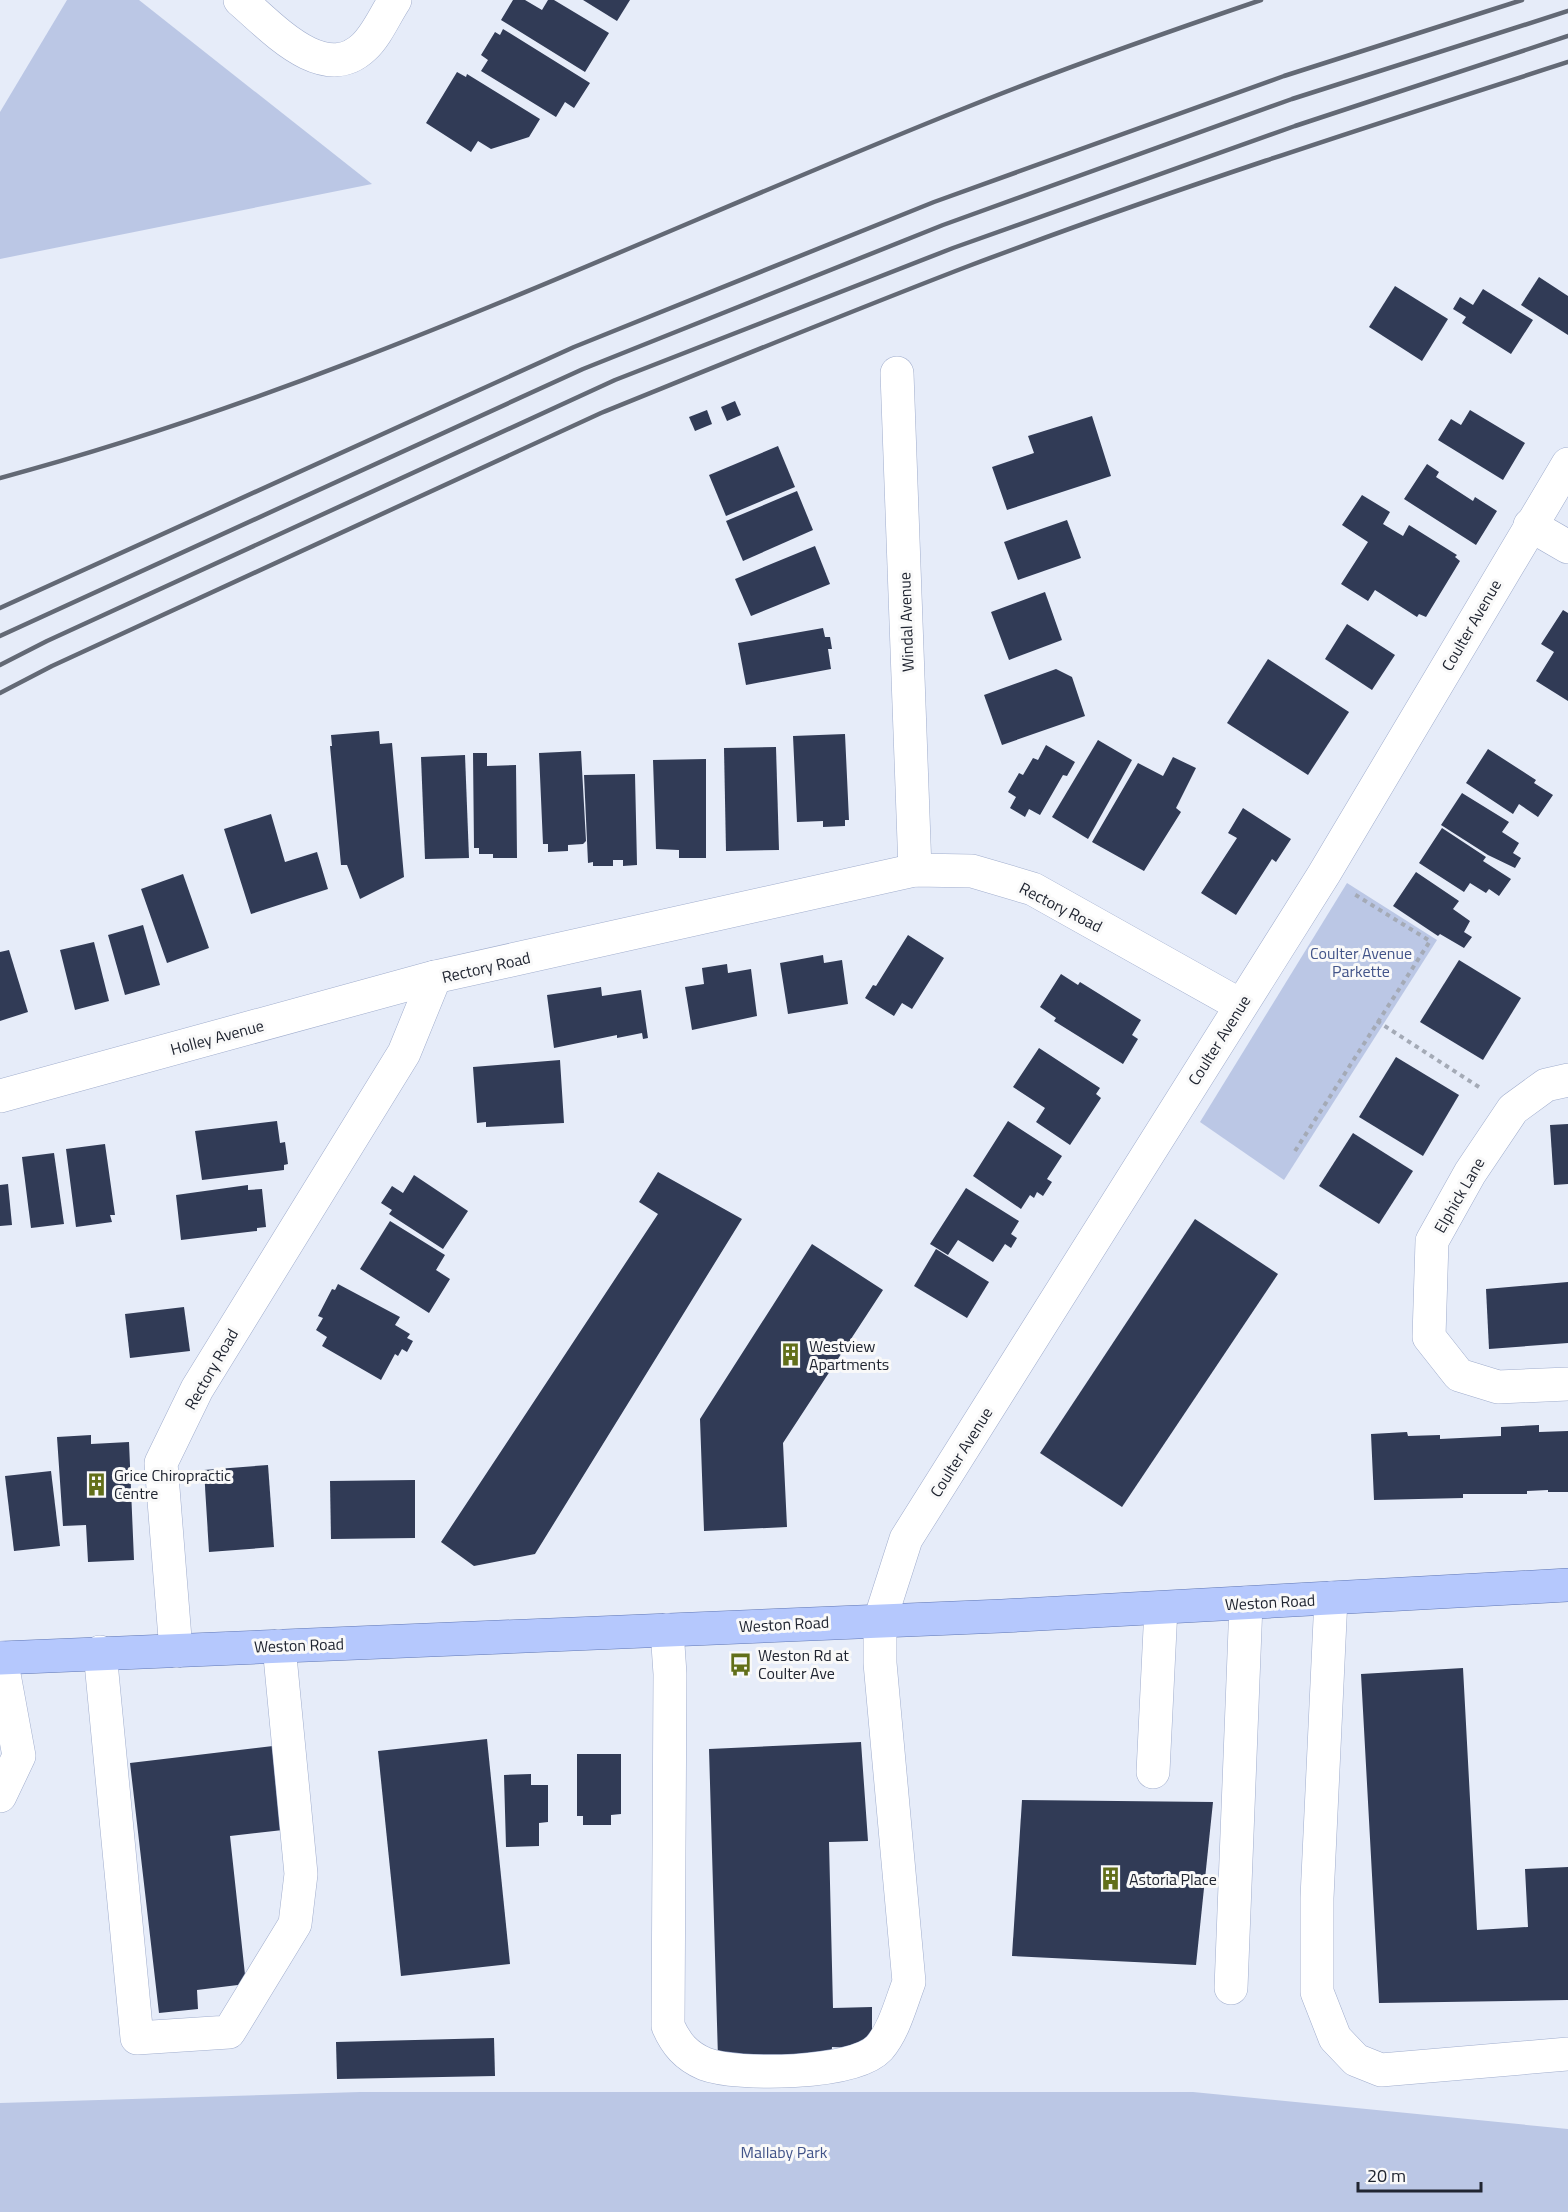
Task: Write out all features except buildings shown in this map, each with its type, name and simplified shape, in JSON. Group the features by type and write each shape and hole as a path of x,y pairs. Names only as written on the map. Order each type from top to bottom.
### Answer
{"main road":[{"name":"Weston Road","path":"0,1658 1161,1608 1568,1586"}],"street":[{"path":"240,0 300,49 331,61 350,58 366,45 394,0"},
{"name":"Windal Avenue","path":"897,374 915,870"},
{"name":"Coulter Avenue","path":"667,1630 670,1674 668,2026 676,2046 704,2063 729,2070 821,2070 865,2057 878,2049 897,2016 909,1982 880,1663 880,1620 906,1539 1324,874 1568,464"},
{"path":"1530,525 1568,547"},
{"name":"Rectory Road","path":"176,1651 161,1464 197,1389 404,1053 435,978 915,870 972,871 1033,889 1240,1005"},
{"name":"Holley Avenue","path":"0,1096 435,978"},
{"name":"Elphick Lane","path":"1568,1080 1546,1085 1513,1109 1470,1173 1432,1241 1429,1338 1459,1375 1498,1387 1568,1384"},
{"path":"1331,1598 1317,1898 1317,1992 1335,2038 1356,2060 1381,2070 1568,2055"},
{"path":"1231,1988 1246,1603"},
{"path":"1153,1772 1161,1608"},
{"path":"100,1652 137,2038 229,2032 295,1924 301,1874 279,1646"},
{"path":"0,1658 19,1756 0,1796"}],"path":[{"path":"1295,1151 1430,941 1324,874"},
{"path":"1377,1021 1513,1109"}],"green space":[{"path":"67,0 139,0 372,184 0,259 0,112"},
{"name":"Coulter Avenue Parkette","path":"1347,883 1437,940 1284,1180 1200,1122"},
{"name":"Mallaby Park","path":"360,2092 1193,2092 1568,2129 1568,2212 0,2212 0,2103"}],"railway":[{"path":"0,478 123,442 244,402 364,357 483,310 993,97 1261,0"},
{"path":"0,608 574,347 934,202 1284,76 1522,0"},
{"path":"0,636 583,369 943,225 1292,99 1568,11"},
{"path":"0,665 47,641 615,380 953,248 1295,126 1568,36"},
{"path":"0,693 52,666 601,413 783,339 966,267 1115,212 1568,62"}],"place":[{"name":"Westview Apartments","path":"791,1355"},
{"name":"Grice Chiropractic Centre","path":"96,1484"},
{"name":"Weston Rd at Coulter Ave","path":"740,1664"},
{"name":"Astoria Place","path":"1111,1879"}]}
